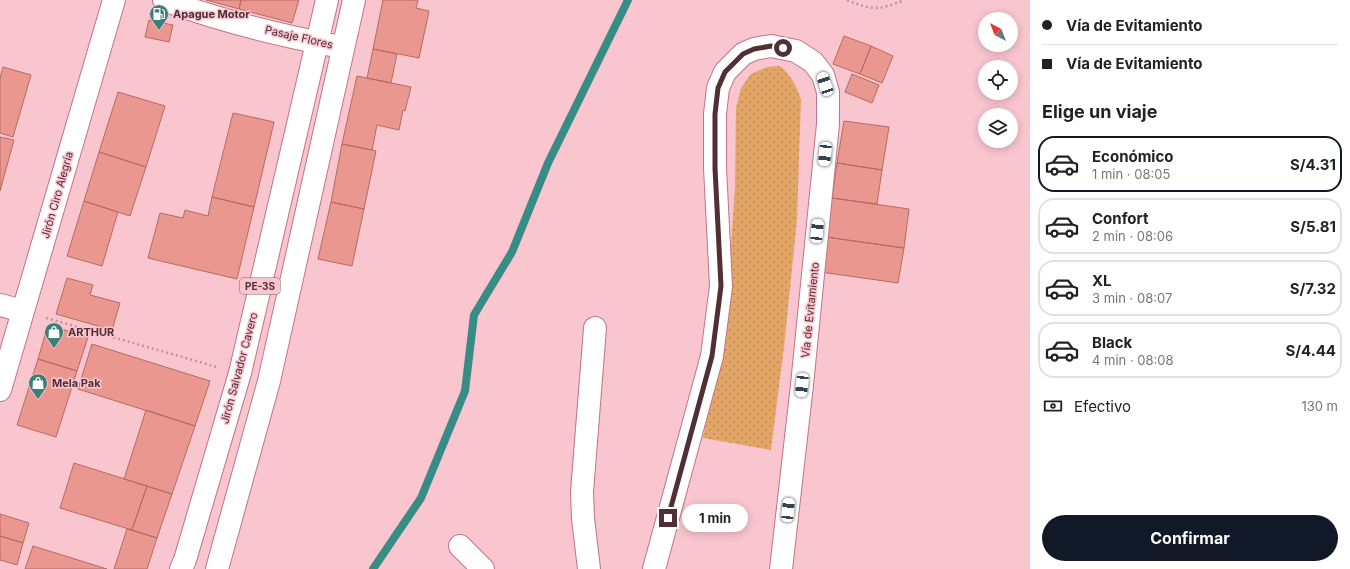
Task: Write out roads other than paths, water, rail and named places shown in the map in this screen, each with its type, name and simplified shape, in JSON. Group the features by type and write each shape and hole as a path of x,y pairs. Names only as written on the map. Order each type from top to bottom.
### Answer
{"main road":[{"name":"Jirón Ciro Alegría","path":"0,390 114,0"},
{"name":"Pasaje Flores","path":"164,0 199,13 342,47"},
{"name":"Jirón Salvador Cavero","path":"181,569 185,560 240,373 327,0"},
{"name":"PE-3S","path":"217,569 269,381 342,47 354,0"},
{"name":"Vía de Evitamiento","path":"654,569 706,379 713,348 721,286 715,168 715,114 718,88 725,72 743,54 754,49 771,46 796,51 813,62 822,75 828,92 828,124 825,155 802,385 781,569"},
{"path":"0,305 23,311"},
{"path":"589,569 582,518 582,492 595,328"},
{"path":"460,546 483,569"}],"waterway":[{"path":"373,569 421,498 465,391 474,315 512,252 548,163 628,0"}],"place":[{"name":"Apague Motor","path":"159,31"},
{"name":"ARTHUR","path":"54,349"},
{"name":"Mela Pak","path":"38,400"}]}
